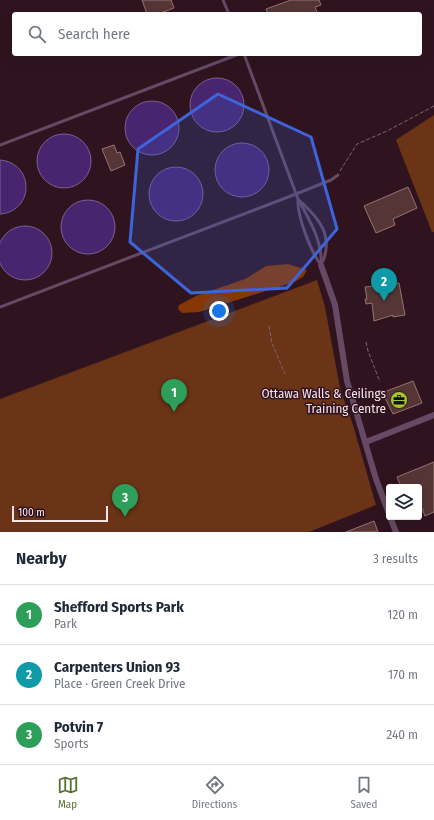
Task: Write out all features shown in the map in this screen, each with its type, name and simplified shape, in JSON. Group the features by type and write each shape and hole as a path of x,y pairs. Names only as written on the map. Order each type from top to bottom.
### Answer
{"street":[{"path":"321,265 335,305 345,371 386,505"},
{"path":"366,442 434,415"},
{"path":"391,520 396,532"}],"lane":[{"path":"223,0 228,12"},
{"path":"0,145 234,56"},
{"path":"245,56 296,194 310,221 322,253 321,265"},
{"path":"0,307 296,194 331,180 338,175"},
{"path":"298,199 315,214 326,232 326,251 321,265"},
{"path":"298,199 298,208 309,241 315,256 321,265"}],"path":[{"path":"338,175 357,144 387,131 434,106"},
{"path":"269,326 272,343 285,374"},
{"path":"366,342 368,352 380,382"}],"highlighted area":[{"path":"218,94 311,137 337,229 287,288 191,293 130,242 138,149"}],"shaded area":[{"path":"217,78 227,80 236,86 242,95 244,105 242,115 236,124 227,130 217,132 207,130 198,124 192,115 190,105 192,95 198,86 207,80"},
{"path":"152,101 162,103 171,109 177,118 179,128 177,138 171,147 162,153 152,155 142,153 133,147 127,138 125,128 127,118 133,109 142,103"},
{"path":"434,115 434,232 432,232 396,140"},
{"path":"64,134 74,136 83,142 89,151 91,161 89,171 83,180 74,186 64,188 54,186 45,180 39,171 37,161 39,151 45,142 54,136"},
{"path":"242,143 252,145 261,151 267,160 269,170 267,180 261,189 252,195 242,197 232,195 223,189 217,180 215,170 217,160 223,151 232,145"},
{"path":"0,160 11,163 19,169 24,177 26,187 25,196 20,204 12,211 1,214 0,214"},
{"path":"176,167 186,169 195,175 201,184 203,194 201,204 195,213 186,219 176,221 166,219 157,213 151,204 149,194 151,184 157,175 166,169"},
{"path":"88,200 98,202 107,208 113,217 115,227 113,237 107,246 98,252 88,254 78,252 69,246 63,237 61,227 63,217 69,208 78,202"},
{"path":"25,226 35,228 44,234 50,243 52,253 50,263 44,272 35,278 25,280 15,278 6,272 0,263 0,243 6,234 15,228"},
{"path":"288,264 307,270 303,277 294,282 199,312 182,313 178,309 179,305 196,296 245,279 266,266"},
{"path":"317,280 325,307 340,388 353,425 376,505 309,532 0,532 0,399"}],"building":[{"path":"142,0 171,0 174,8 163,12 146,12"},
{"path":"291,0 319,0 321,5 315,7 317,12 267,12 266,9"},
{"path":"114,145 117,153 120,152 125,165 111,171 102,149"},
{"path":"408,187 417,208 393,219 395,225 376,233 364,206"},
{"path":"399,283 405,315 393,317 393,315 374,321 372,303 366,304 365,299 367,299 365,287"},
{"path":"413,381 422,403 393,414 385,398 384,392"},
{"path":"434,462 434,512 425,516 422,508 422,484 400,484 397,477"},
{"path":"374,521 378,532 346,532"}],"place":[{"name":"Carpenters Union 93","path":"384,301"},
{"name":"Ottawa Walls & Ceilings Training Centre","path":"399,400"},
{"name":"Shefford Sports Park","path":"174,412"},
{"name":"Potvin 7","path":"125,517"}]}
